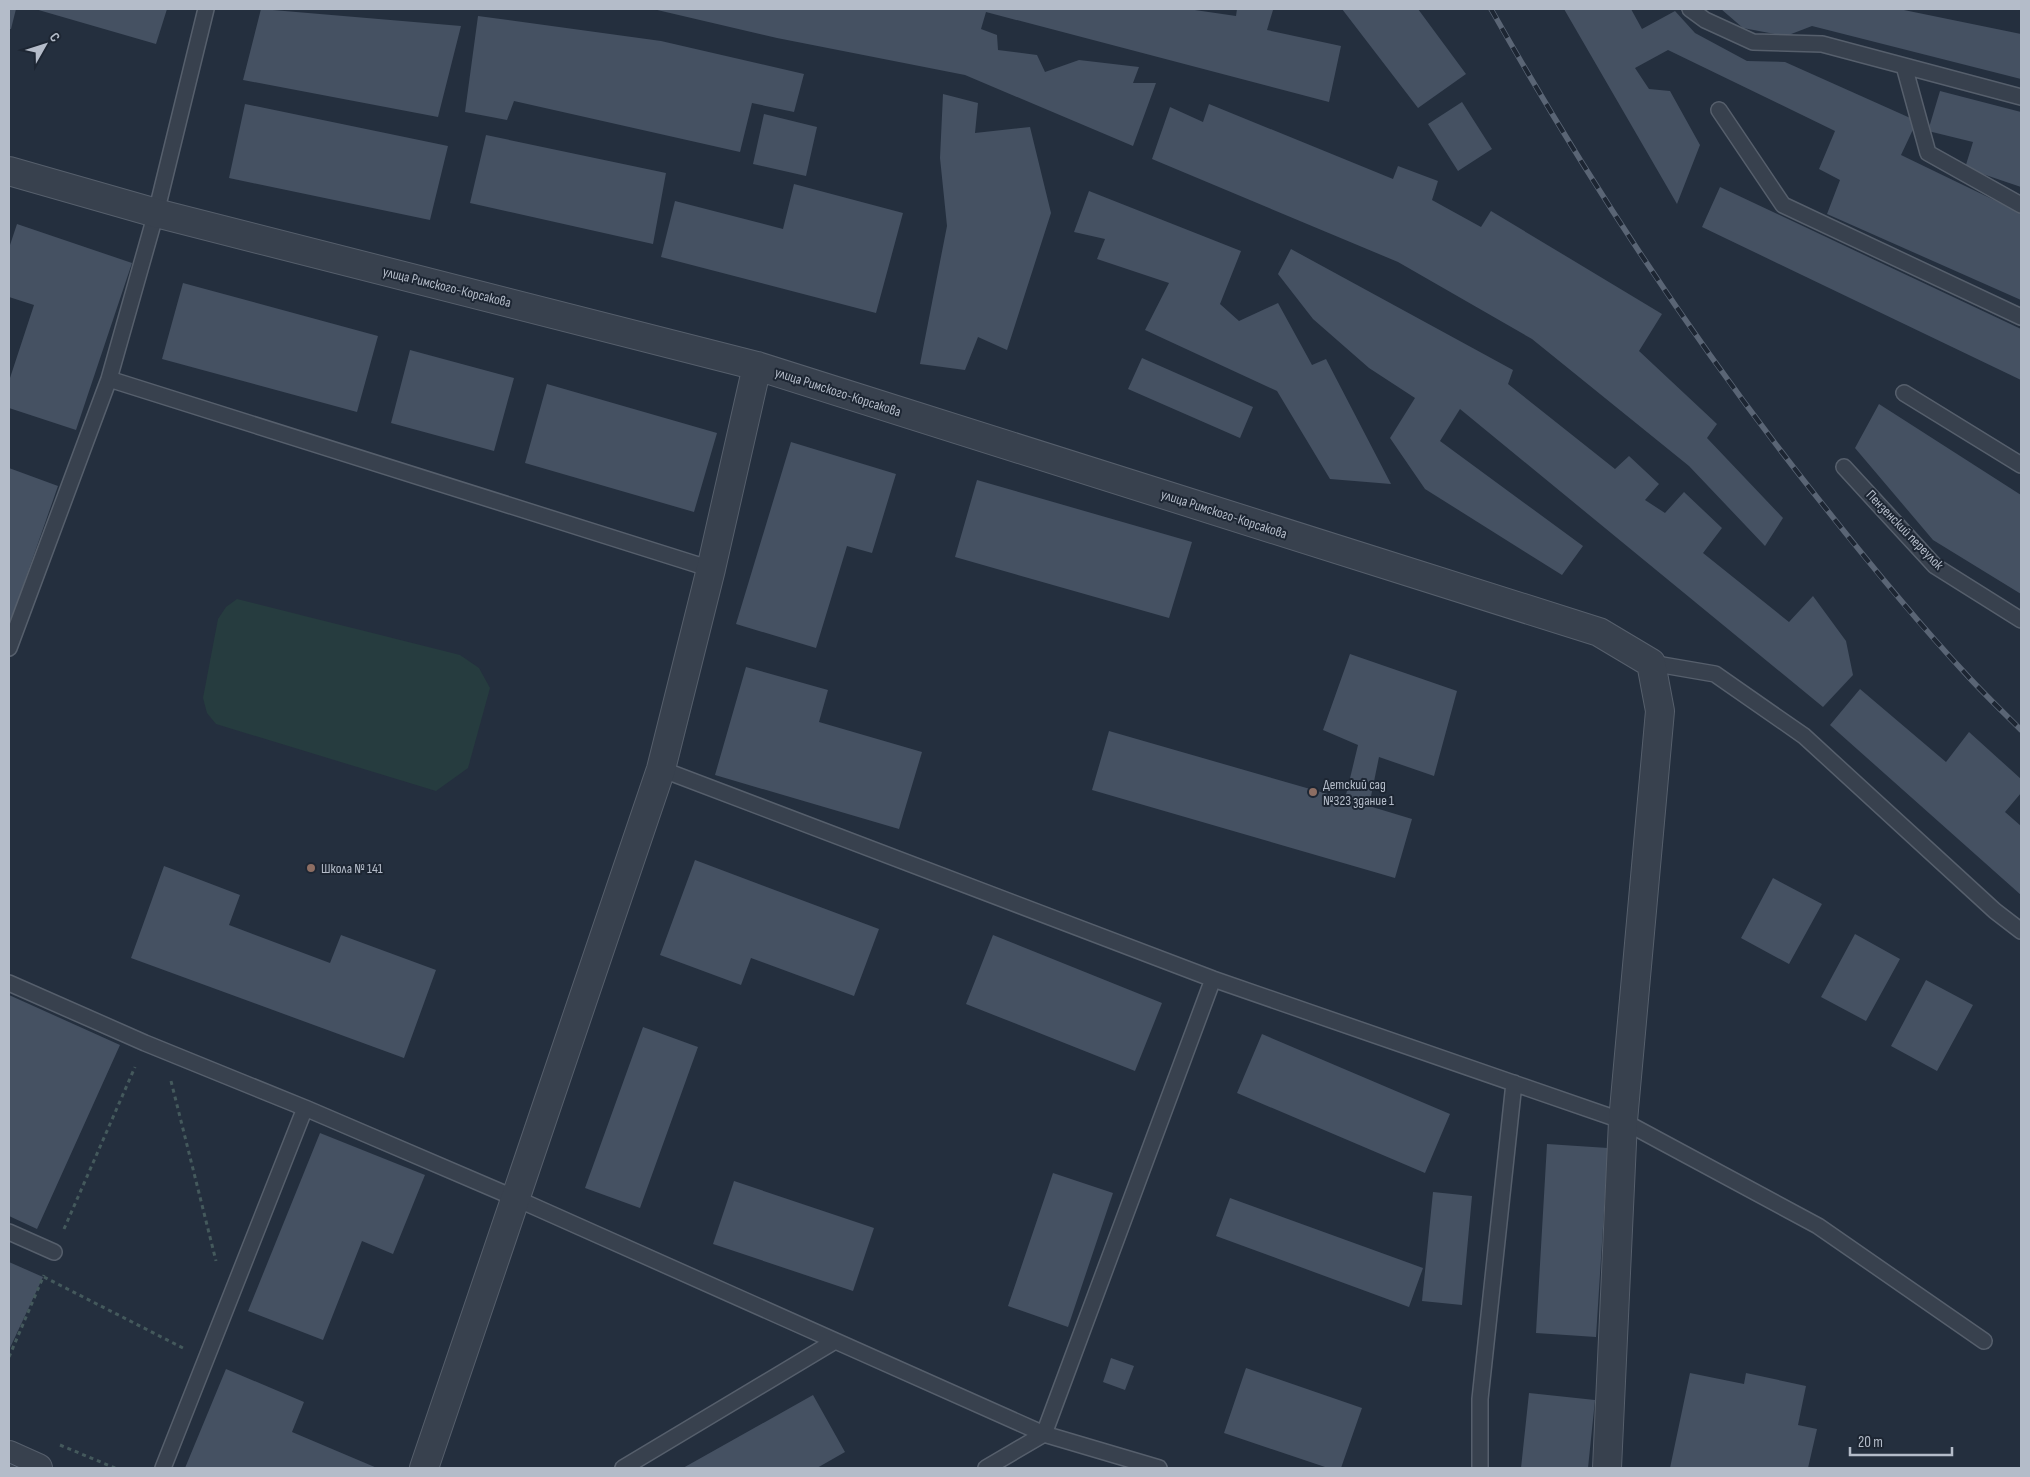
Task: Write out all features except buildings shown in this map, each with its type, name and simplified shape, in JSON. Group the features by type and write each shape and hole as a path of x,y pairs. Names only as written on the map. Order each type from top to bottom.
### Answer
{"street":[{"name":"улица Римского-Корсакова","path":"9,171 156,213 757,366 1599,632 1651,663"},
{"path":"424,1468 661,769 711,569 757,366"},
{"path":"1607,1468 1623,1121 1660,711 1651,663"},
{"path":"9,1455 38,1468"}],"lane":[{"path":"9,648 109,379 156,213 206,9"},
{"path":"1690,9 1705,20 1753,42 1822,44 2021,97"},
{"path":"1904,66 1928,153 2021,205"},
{"path":"1719,110 1783,205 2021,317"},
{"path":"109,379 711,569"},
{"path":"1904,393 2021,465"},
{"name":"Пензенский переулок","path":"1844,466 1936,566 2021,620"},
{"path":"1651,663 1715,674 1804,736 1995,911 2021,931"},
{"path":"661,769 1213,979 1623,1121 1818,1226 1984,1341"},
{"path":"986,1468 1044,1434 1213,979"},
{"path":"9,984 515,1198 1044,1434 1159,1468"},
{"path":"1480,1468 1480,1399 1514,1083"},
{"path":"163,1468 305,1108"},
{"path":"9,1232 54,1252"},
{"path":"623,1468 835,1341"}],"path":[{"path":"9,1356 145,1043"},
{"path":"164,1051 227,1306"},
{"path":"43,1277 206,1360"}],"green space":[{"path":"237,599 460,655 479,668 490,688 468,768 436,791 216,724 207,713 203,698 218,619 226,607"}],"tram line":[{"path":"9,1463 20,1468"}],"railway":[{"path":"1491,9 1526,71 1600,192 1679,310 1762,426 1843,531 1923,626 1978,687 2021,730"}],"place":[{"name":"Детский сад №323 здание 1","path":"1313,792"},
{"name":"Школа № 141","path":"311,868"}]}
